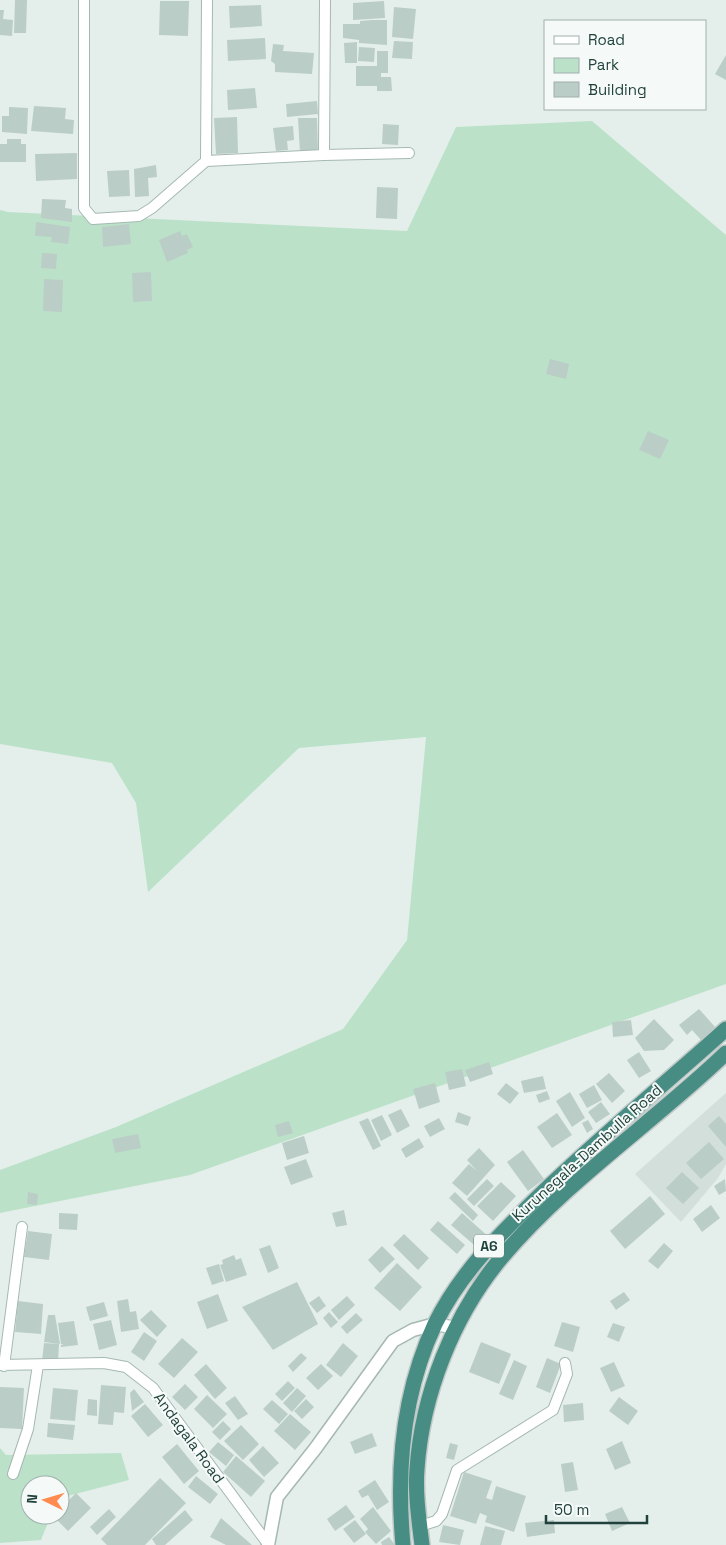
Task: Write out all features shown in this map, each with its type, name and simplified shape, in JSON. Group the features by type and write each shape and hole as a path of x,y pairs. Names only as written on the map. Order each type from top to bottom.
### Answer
{"highway":[{"name":"Kurunegala-Dambulla Road","path":"403,1545 400,1461 404,1428 416,1374 435,1324 471,1266 509,1224 585,1153 726,1029"},
{"name":"Kurunegala-Dambulla Road","path":"422,1545 417,1471 420,1444 444,1354 456,1328 487,1278 507,1252 623,1142 726,1053"}],"street":[{"path":"84,0 84,208 93,219 139,216 152,208 206,161 324,154 409,153"},
{"path":"206,161 207,0"},
{"path":"324,154 325,0"},
{"path":"2,1365 22,1226"},
{"path":"268,1544 277,1498 393,1341 413,1330 435,1324 456,1328"},
{"path":"420,1526 436,1521 442,1514 458,1470 553,1410 567,1374 565,1362"},
{"name":"Andagala Road","path":"2,1365 115,1365 126,1367 153,1388 268,1544"},
{"path":"13,1474 28,1430 38,1365"}],"shaded area":[{"path":"726,1093 726,1164 718,1178 681,1222 635,1174"}],"green space":[{"path":"592,121 726,235 726,984 190,1175 0,1213 0,1170 116,1127 343,1029 407,940 426,737 299,748 148,892 136,803 112,763 0,744 0,210 8,212 407,231 456,127"},
{"path":"0,1448 6,1455 121,1453 129,1480 70,1495 70,1475 20,1475 20,1525 47,1525 41,1540 0,1543"}],"building":[{"path":"15,0 27,0 26,33 14,33"},
{"path":"160,1 189,1 188,36 159,35"},
{"path":"384,1 385,18 353,20 353,3"},
{"path":"261,5 262,26 230,28 229,6"},
{"path":"394,7 416,9 413,39 392,37"},
{"path":"0,10 4,10 3,19 13,20 12,36 0,35"},
{"path":"387,20 387,45 359,43 359,40 343,38 343,24 360,24 360,21"},
{"path":"265,38 266,59 228,61 227,40"},
{"path":"394,41 413,42 412,59 392,58"},
{"path":"357,42 357,63 345,63 344,43"},
{"path":"273,44 284,45 283,51 314,53 312,74 275,72 275,64 271,61"},
{"path":"359,47 375,48 374,62 358,61"},
{"path":"377,51 388,51 388,73 381,73 381,77 391,77 392,91 377,91 377,86 356,86 356,66 377,66"},
{"path":"726,55 726,80 715,74"},
{"path":"255,88 257,108 228,110 227,90"},
{"path":"317,101 318,114 287,117 286,104"},
{"path":"34,106 66,108 65,119 74,120 73,134 31,131"},
{"path":"9,107 28,108 27,134 2,132 2,116 9,116"},
{"path":"237,117 238,153 216,154 214,118"},
{"path":"298,118 317,118 318,152 300,153"},
{"path":"383,124 399,125 398,145 382,144"},
{"path":"293,126 294,140 287,141 288,150 276,151 273,128"},
{"path":"7,139 21,139 21,144 26,144 26,162 0,162 0,144 7,144"},
{"path":"77,153 77,179 36,181 35,154"},
{"path":"156,165 157,177 148,178 149,196 135,197 134,169"},
{"path":"129,170 130,196 109,197 107,171"},
{"path":"377,187 398,188 397,219 376,218"},
{"path":"42,199 66,200 65,208 72,209 72,222 41,218"},
{"path":"36,222 70,227 68,244 51,242 52,237 35,236"},
{"path":"129,224 131,244 103,247 102,227"},
{"path":"180,231 182,236 187,234 193,247 187,250 188,253 167,262 159,240"},
{"path":"42,253 57,254 56,269 41,268"},
{"path":"151,272 152,301 133,302 132,273"},
{"path":"44,279 63,280 62,312 43,311"},
{"path":"550,359 569,364 566,379 546,374"},
{"path":"648,431 669,440 660,459 639,450"},
{"path":"699,1009 716,1028 702,1041 692,1030 687,1035 679,1025"},
{"path":"654,1019 674,1040 664,1050 644,1051 635,1038"},
{"path":"631,1020 633,1035 613,1037 612,1022"},
{"path":"639,1052 651,1071 639,1078 627,1060"},
{"path":"489,1062 493,1074 470,1082 465,1070"},
{"path":"462,1069 466,1086 449,1090 445,1072"},
{"path":"609,1073 625,1091 612,1103 596,1084"},
{"path":"543,1076 546,1089 524,1093 521,1081"},
{"path":"435,1083 440,1102 419,1109 413,1089"},
{"path":"506,1083 519,1093 510,1104 497,1094"},
{"path":"594,1085 602,1100 587,1108 579,1094"},
{"path":"547,1091 550,1099 539,1103 536,1095"},
{"path":"570,1092 585,1118 572,1127 556,1101"},
{"path":"601,1102 610,1114 596,1123 588,1112"},
{"path":"401,1109 410,1126 397,1133 388,1115"},
{"path":"458,1112 471,1117 468,1126 455,1122"},
{"path":"557,1113 572,1135 552,1148 537,1127"},
{"path":"382,1115 392,1135 381,1141 371,1120"},
{"path":"719,1116 726,1124 726,1147 708,1126"},
{"path":"368,1118 381,1146 373,1150 359,1122"},
{"path":"439,1118 445,1129 430,1137 424,1126"},
{"path":"588,1120 593,1129 587,1133 582,1123"},
{"path":"289,1121 293,1133 278,1137 275,1125"},
{"path":"138,1134 141,1148 115,1153 112,1139"},
{"path":"304,1136 309,1153 287,1160 282,1143"},
{"path":"419,1138 424,1147 406,1158 401,1149"},
{"path":"709,1142 724,1159 701,1179 686,1163"},
{"path":"479,1148 495,1165 467,1196 452,1183 469,1164 477,1171 467,1160"},
{"path":"523,1150 544,1179 528,1191 507,1162"},
{"path":"306,1159 313,1177 291,1185 284,1167"},
{"path":"682,1172 699,1188 683,1204 666,1188"},
{"path":"487,1179 494,1186 474,1206 467,1199"},
{"path":"725,1179 726,1191 719,1195 714,1186"},
{"path":"501,1182 516,1196 493,1221 477,1206"},
{"path":"28,1192 38,1194 37,1205 27,1204"},
{"path":"455,1192 478,1215 473,1221 449,1198"},
{"path":"650,1196 665,1214 625,1249 610,1231"},
{"path":"711,1205 720,1218 702,1232 693,1219"},
{"path":"344,1210 347,1225 336,1227 332,1213"},
{"path":"59,1213 78,1214 77,1230 59,1229"},
{"path":"462,1213 490,1238 480,1250 451,1225"},
{"path":"438,1221 465,1245 457,1254 430,1230"},
{"path":"28,1231 52,1234 49,1260 24,1257"},
{"path":"404,1234 429,1258 418,1270 393,1245"},
{"path":"664,1243 673,1251 658,1269 648,1261"},
{"path":"270,1245 279,1268 268,1273 259,1249"},
{"path":"382,1246 395,1259 380,1273 368,1260"},
{"path":"234,1255 236,1260 241,1258 247,1275 226,1282 220,1265 223,1264 222,1260"},
{"path":"397,1263 422,1287 400,1311 374,1288"},
{"path":"219,1264 224,1281 212,1285 206,1268"},
{"path":"297,1282 318,1324 273,1350 242,1307"},
{"path":"624,1292 630,1300 616,1310 610,1301"},
{"path":"218,1294 228,1321 207,1329 197,1302"},
{"path":"319,1296 326,1306 317,1313 309,1303"},
{"path":"347,1296 355,1305 339,1320 331,1310"},
{"path":"128,1299 130,1312 136,1311 139,1329 121,1332 117,1301"},
{"path":"18,1301 43,1304 41,1334 15,1332"},
{"path":"104,1302 108,1316 90,1321 86,1307"},
{"path":"151,1310 167,1326 157,1337 140,1320"},
{"path":"329,1312 338,1322 331,1328 323,1318"},
{"path":"356,1313 363,1320 347,1334 341,1327"},
{"path":"48,1315 55,1315 60,1344 44,1342"},
{"path":"111,1320 117,1345 99,1350 93,1324"},
{"path":"74,1321 78,1345 61,1347 64,1344 61,1344 58,1323"},
{"path":"562,1322 580,1327 573,1352 554,1346"},
{"path":"613,1323 625,1327 619,1342 607,1337"},
{"path":"144,1332 157,1341 144,1361 131,1352"},
{"path":"182,1338 198,1352 174,1378 158,1364"},
{"path":"481,1342 511,1354 499,1384 469,1372"},
{"path":"44,1343 59,1344 58,1362 42,1361"},
{"path":"343,1343 358,1356 341,1377 326,1365"},
{"path":"301,1353 307,1358 293,1372 288,1366"},
{"path":"547,1358 561,1364 550,1393 536,1387"},
{"path":"514,1360 527,1366 513,1400 499,1394"},
{"path":"614,1362 625,1386 611,1392 600,1368"},
{"path":"206,1364 227,1388 215,1399 194,1375"},
{"path":"321,1364 333,1376 318,1390 306,1378"},
{"path":"288,1381 295,1388 282,1401 275,1394"},
{"path":"185,1384 198,1397 185,1410 172,1397"},
{"path":"101,1385 126,1387 124,1413 114,1412 113,1425 98,1424"},
{"path":"0,1387 24,1388 22,1429 0,1428"},
{"path":"53,1388 78,1390 75,1421 50,1419"},
{"path":"297,1388 306,1396 292,1412 283,1403"},
{"path":"134,1389 144,1402 132,1411 130,1393"},
{"path":"207,1395 227,1414 213,1428 194,1409"},
{"path":"235,1396 248,1414 238,1420 225,1403"},
{"path":"619,1397 638,1411 628,1425 609,1411"},
{"path":"88,1399 97,1400 97,1416 87,1415"},
{"path":"306,1399 314,1407 302,1419 294,1411"},
{"path":"272,1400 288,1414 279,1424 263,1409"},
{"path":"583,1403 584,1420 564,1422 563,1405"},
{"path":"145,1404 163,1425 148,1437 131,1416"},
{"path":"290,1414 311,1432 295,1450 274,1431"},
{"path":"223,1421 231,1429 220,1440 212,1432"},
{"path":"48,1423 75,1425 73,1440 47,1437"},
{"path":"241,1425 259,1444 243,1460 224,1441"},
{"path":"372,1433 377,1446 355,1454 350,1442"},
{"path":"622,1441 631,1463 615,1470 606,1449"},
{"path":"218,1442 234,1455 226,1466 209,1452"},
{"path":"450,1443 458,1445 454,1460 446,1458"},
{"path":"177,1444 199,1471 184,1484 162,1457"},
{"path":"263,1446 279,1463 264,1477 249,1460"},
{"path":"236,1456 265,1481 251,1497 223,1472"},
{"path":"573,1462 578,1490 565,1492 561,1464"},
{"path":"464,1472 492,1481 486,1498 492,1500 496,1486 526,1496 514,1532 485,1522 487,1516 480,1513 476,1524 450,1516"},
{"path":"196,1476 218,1494 210,1504 188,1487"},
{"path":"160,1478 186,1503 145,1545 107,1545 101,1539"},
{"path":"375,1480 389,1502 377,1510 368,1495 362,1498 358,1491"},
{"path":"76,1493 91,1508 68,1531 62,1525 70,1525 70,1499"},
{"path":"346,1505 355,1517 335,1531 327,1519"},
{"path":"373,1507 391,1531 376,1544 365,1532 368,1529 360,1519"},
{"path":"622,1507 630,1523 612,1531 605,1514"},
{"path":"109,1509 116,1517 97,1535 90,1527"},
{"path":"185,1510 193,1520 165,1545 156,1545 152,1539"},
{"path":"221,1518 252,1545 226,1545 210,1537"},
{"path":"355,1520 366,1534 354,1543 343,1529"},
{"path":"554,1520 555,1533 527,1537 525,1523"},
{"path":"443,1525 464,1530 460,1545 439,1542"},
{"path":"485,1526 505,1531 501,1545 480,1545"},
{"path":"389,1537 395,1545 382,1545 381,1542"}]}
